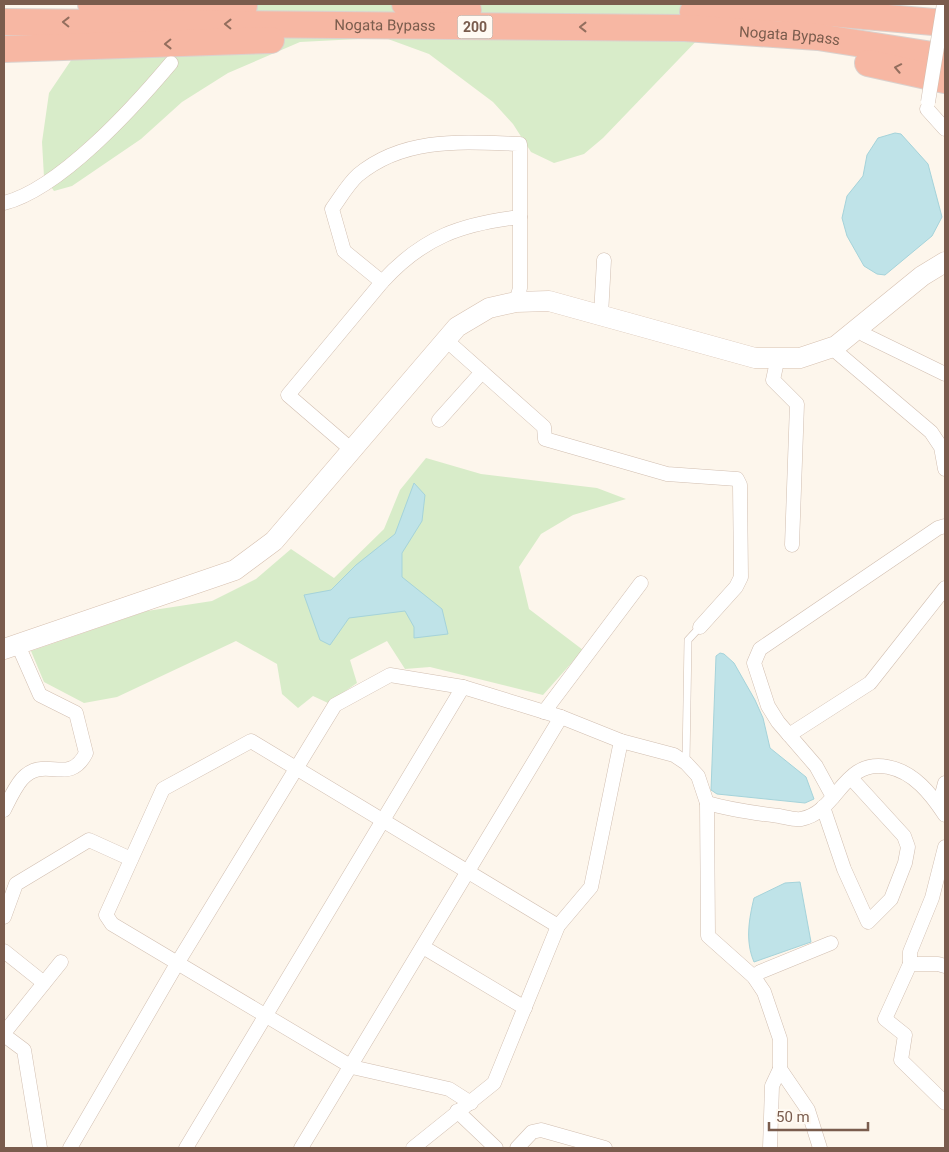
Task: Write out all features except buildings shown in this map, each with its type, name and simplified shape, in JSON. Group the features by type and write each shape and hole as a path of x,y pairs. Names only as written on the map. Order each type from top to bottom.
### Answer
{"highway":[{"name":"Nogata Bypass","path":"90,4 465,18"},
{"path":"405,4 465,18"},
{"path":"689,20 772,8 945,23"},
{"name":"Nogata Bypass","path":"4,22 465,18 689,20 879,30 945,42"},
{"path":"4,49 235,43 465,18"},
{"name":"Nogata Bypass","path":"689,20 818,37 945,57"},
{"path":"689,20 790,51 900,68 945,80"}],"street":[{"path":"944,4 928,105 945,128"},
{"path":"4,203 37,187 74,162 104,136 171,63"},
{"path":"928,105 945,112"},
{"path":"382,282 344,251 332,209 358,176 386,158 416,148 444,142 520,144 520,288 516,302"},
{"path":"352,451 288,395 400,263 432,240 482,222 520,217"},
{"path":"602,315 604,260"},
{"path":"4,810 23,778 41,768 71,770 80,765 86,753 76,713 40,695 11,647 235,570 274,540 457,327 489,308 516,302 549,301 755,358 800,358 832,348 922,276 945,262"},
{"path":"858,328 865,335 945,374"},
{"path":"446,340 544,427 546,439 667,474 737,479 740,485 741,576 736,587 700,627"},
{"path":"832,348 931,432 941,447 945,469"},
{"path":"778,358 772,380 797,404 792,545"},
{"path":"439,420 482,372"},
{"path":"851,778 904,836 908,847 905,862 891,899 868,922 844,870 828,802 816,766 778,722 768,706 754,663 760,649 938,528 945,526"},
{"path":"544,712 641,582"},
{"path":"789,735 870,684 945,588"},
{"path":"70,1148 178,962 335,705 390,675 464,687 561,717 621,741 674,755 686,763 698,776 707,803 708,936 754,977 764,992 780,1039 780,1069 772,1086 770,1148"},
{"path":"186,1148 464,687"},
{"path":"302,1148 561,717"},
{"path":"471,1103 449,1089 352,1067 112,924 106,915 163,789 251,741 468,870 558,926"},
{"path":"413,1148 494,1083 558,926 591,887 621,741"},
{"path":"707,803 731,810 801,819 817,812 860,768 875,764 900,770 911,776 942,811"},
{"path":"942,811 945,783"},
{"path":"4,917 16,884 89,840 131,859"},
{"path":"945,847 932,898 910,952 910,964 886,1019 905,1035 901,1060 945,1103"},
{"path":"754,977 760,972 831,943"},
{"path":"422,947 525,1008"},
{"path":"4,951 44,983"},
{"path":"40,1148 24,1050 4,1034 61,962"},
{"path":"910,964 945,966"},
{"path":"780,1069 808,1110 820,1148"},
{"path":"457,1111 496,1148"},
{"path":"517,1148 532,1132 542,1130 605,1148"}],"lane":[{"path":"686,763 688,640 700,627"}],"green space":[{"path":"109,4 726,4 704,33 603,138 584,154 554,163 531,152 513,124 493,102 429,54 388,39 300,42 228,73 182,102 141,139 72,186 54,191 44,177 42,142 49,93"},
{"path":"426,458 481,474 597,488 626,499 573,515 541,534 519,567 529,609 583,650 543,695 430,667 405,669 387,641 350,660 357,683 328,703 313,696 298,708 282,694 277,664 236,641 117,697 84,703 44,682 31,651 147,611 212,601 256,579 291,549 334,578 384,529 400,490"}],"water":[{"path":"895,133 901,134 928,164 942,217 932,236 885,275 877,274 864,266 847,236 842,218 847,196 863,176 867,155 878,138"},
{"path":"414,483 425,495 422,521 402,553 402,577 442,609 448,634 414,638 414,627 405,611 349,618 330,645 320,640 304,595 331,590 356,565 395,534"},
{"path":"720,653 724,654 734,663 755,700 763,718 770,748 806,777 814,799 805,803 717,794 711,790 716,656"},
{"path":"800,882 811,942 754,962 749,938 749,922 754,898 785,883"}]}
